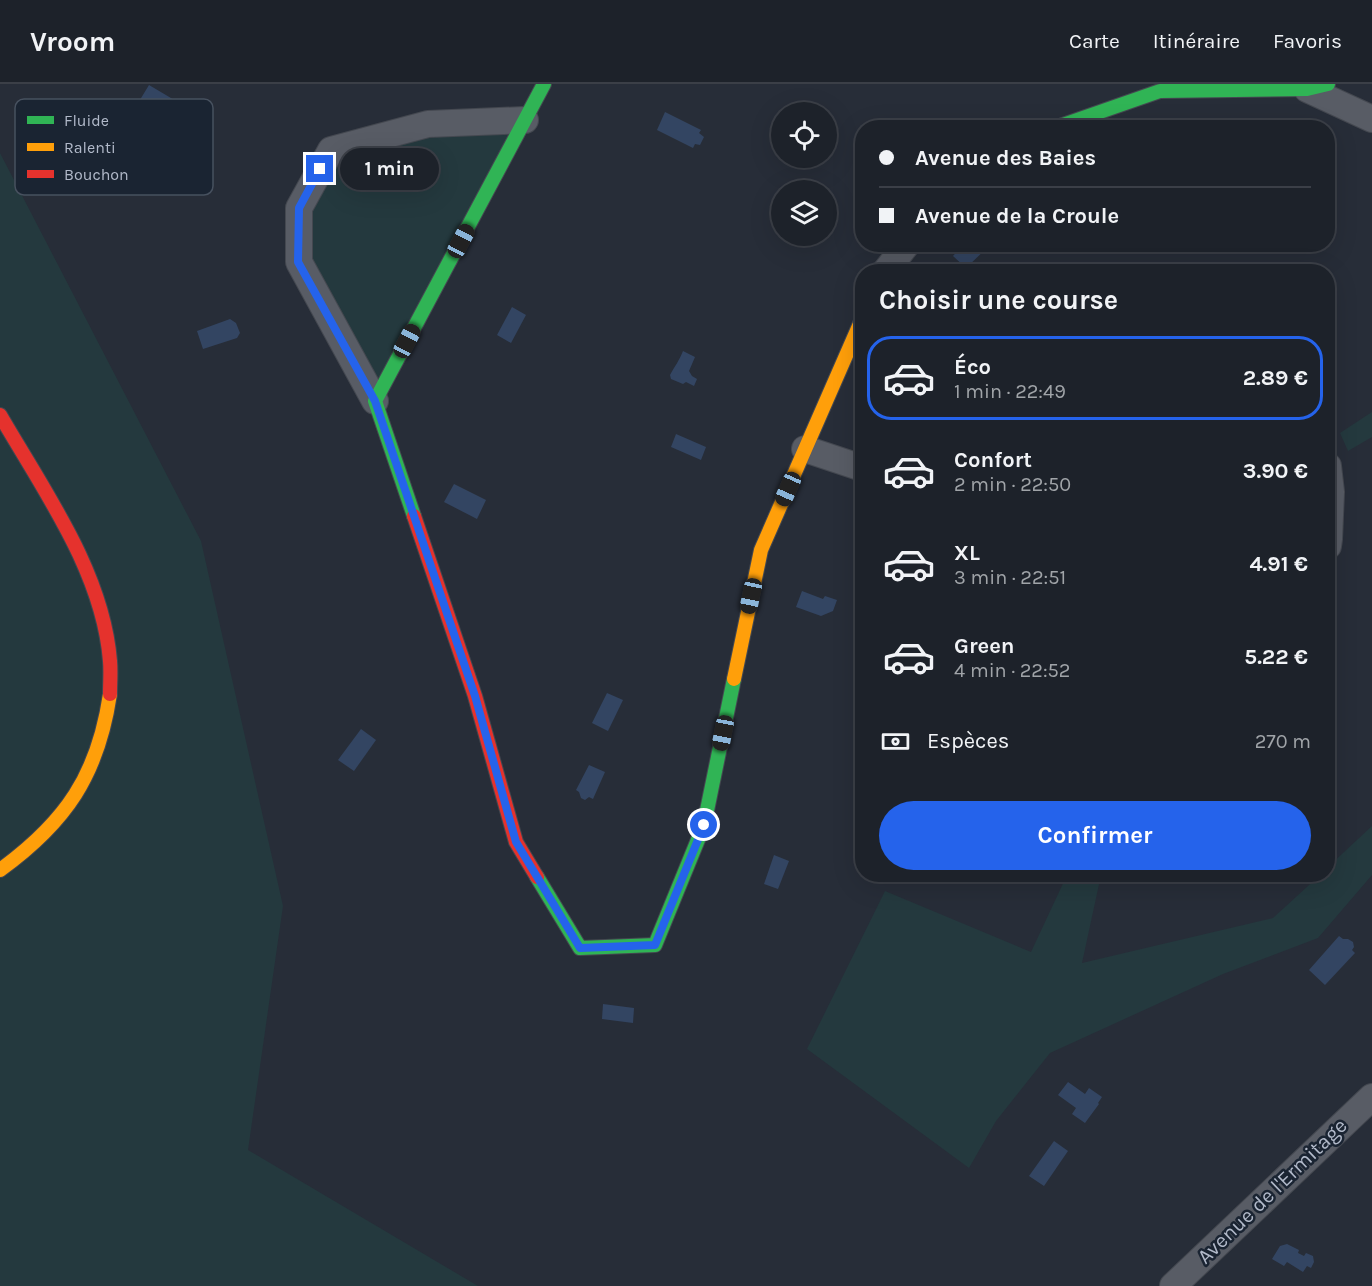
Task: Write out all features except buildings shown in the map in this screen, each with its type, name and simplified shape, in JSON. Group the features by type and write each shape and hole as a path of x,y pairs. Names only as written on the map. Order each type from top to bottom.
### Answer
{"street":[{"path":"375,401 544,84"},
{"path":"1077,120 1160,91 1318,86 1372,119"},
{"path":"525,120 428,124 331,150 299,208 298,262 375,401 475,696 516,842 580,948 655,945 704,825 761,550 855,335"},
{"path":"891,264 901,252"},
{"path":"0,415 86,569 98,603 110,663 107,718 92,767 70,805 53,825 27,850 0,870"},
{"path":"805,449 855,466"},
{"name":"Avenue de l'Ermitage","path":"1173,1286 1372,1096"}],"green space":[{"path":"521,122 375,400 300,261 300,209 332,151"},
{"path":"0,153 15,182 15,195 22,195 201,541 283,906 248,1150 478,1286 0,1286"},
{"path":"1372,412 1372,437 1348,451 1340,433"},
{"path":"1372,826 1372,875 1318,938 1223,974 1050,1053 996,1121 969,1168 807,1049 885,891 1031,952 1064,882 1099,882 1082,963 1273,918 1312,882 1335,882 1335,860"}],"water":[{"path":"149,85 173,99 140,99"},
{"path":"665,112 701,130 699,133 704,137 700,145 695,144 693,148 657,130"},
{"path":"957,252 983,252 970,264 962,264 953,256"},
{"path":"512,307 526,315 511,343 497,335"},
{"path":"230,319 236,323 240,333 237,338 203,349 197,331"},
{"path":"683,351 695,357 689,371 697,379 694,386 671,379 670,375"},
{"path":"676,434 706,447 701,460 671,447"},
{"path":"454,484 486,500 477,519 444,502"},
{"path":"802,591 823,599 825,596 837,600 833,611 821,616 796,607"},
{"path":"607,693 623,700 608,731 592,723"},
{"path":"361,729 376,740 354,771 338,760"},
{"path":"589,765 605,772 593,799 589,797 585,800 576,790"},
{"path":"774,855 789,861 778,889 764,884"},
{"path":"1339,936 1353,942 1352,950 1355,953 1325,985 1309,970"},
{"path":"603,1004 634,1008 633,1023 602,1019"},
{"path":"1068,1082 1085,1094 1089,1088 1102,1097 1085,1123 1072,1114 1076,1108 1058,1095"},
{"path":"1054,1141 1068,1151 1044,1186 1029,1176"},
{"path":"1287,1244 1299,1250 1298,1253 1304,1256 1306,1253 1313,1256 1314,1262 1311,1268 1307,1266 1303,1272 1287,1262 1284,1266 1272,1259 1280,1246"}],"traffic: fast":[{"path":"414,516 375,401 544,84"},
{"path":"1077,120 1160,91 1307,89 1328,84"},
{"path":"537,877 580,948 655,945 704,825 734,679"}],"traffic: slow":[{"path":"734,679 761,550 855,335"},
{"path":"0,870 43,834 61,815 75,794 97,749 105,723 110,694"}],"traffic: jam":[{"path":"0,415 69,533 84,564 105,628 110,661 110,694"},
{"path":"414,516 475,696 516,842 537,877"}],"route":[{"path":"320,169 299,208 298,262 375,401 475,696 516,842 580,948 655,945 704,825"}]}
